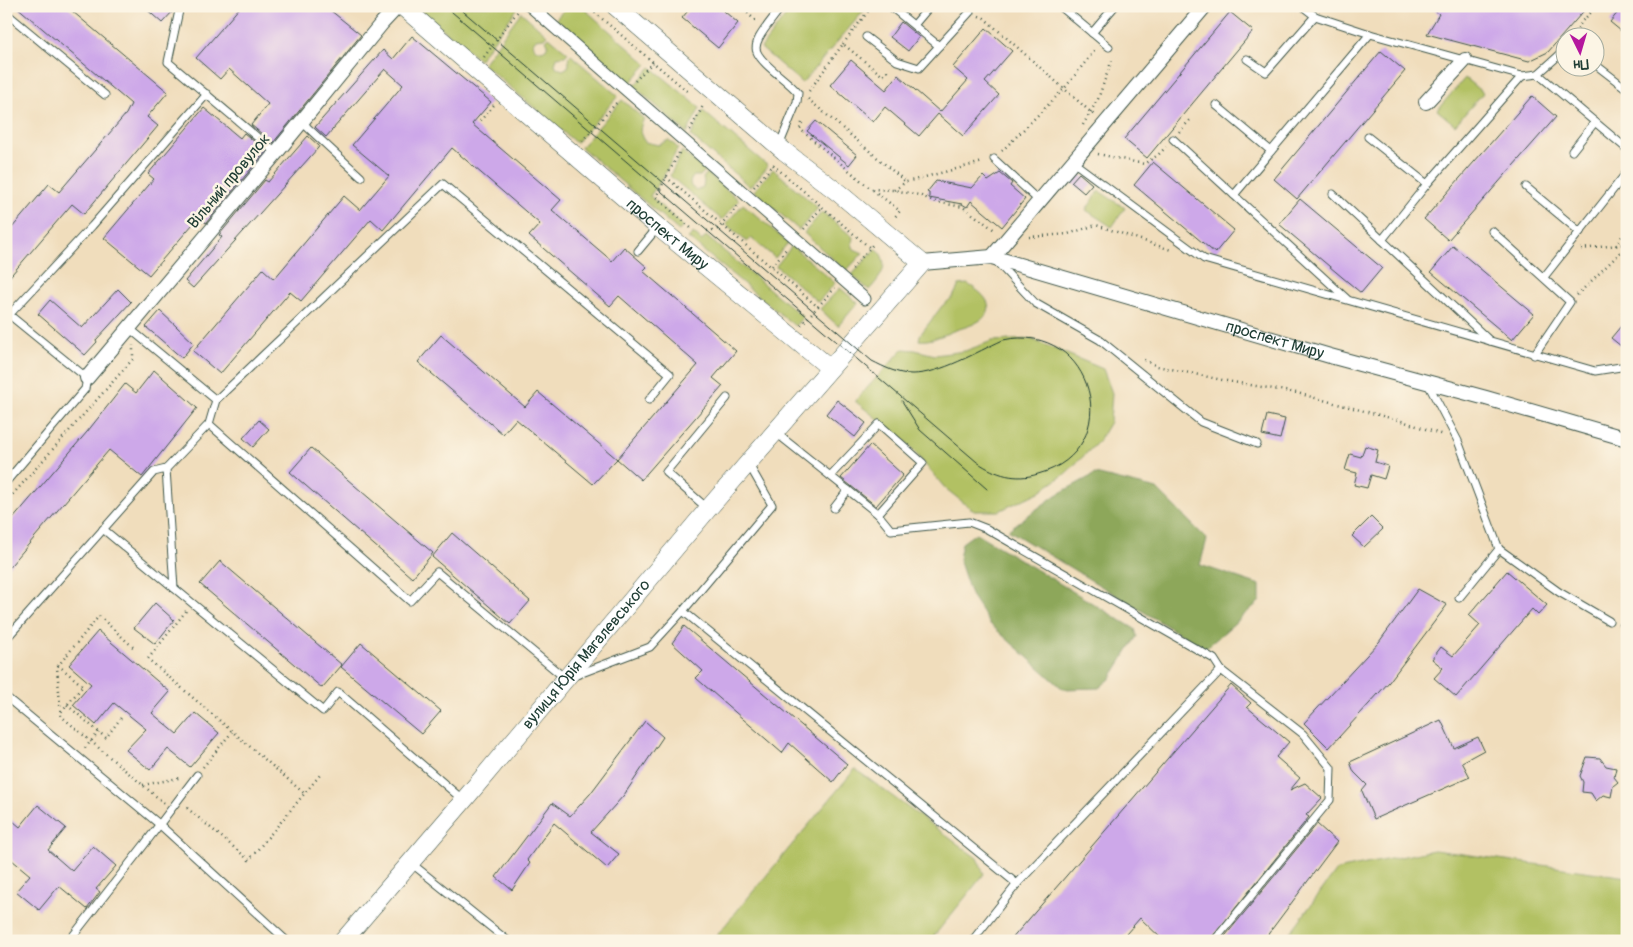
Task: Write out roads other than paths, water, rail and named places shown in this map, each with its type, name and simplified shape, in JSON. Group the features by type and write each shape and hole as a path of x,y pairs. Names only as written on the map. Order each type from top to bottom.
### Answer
{"street":[{"name":"проспект Миру","path":"400,6 476,69 658,227 830,368"},
{"name":"Вільний провулок","path":"87,378 131,331 302,119 382,23 400,6"},
{"path":"530,6 865,299"},
{"path":"615,6 781,149 833,189 922,263 830,368"},
{"path":"992,257 1039,201 1077,165 1104,125 1205,6"},
{"path":"1426,102 1465,60"},
{"name":"проспект Миру","path":"922,263 992,257 1330,356 1627,439"},
{"name":"вулиця Юрія Магалевського","path":"343,941 774,431 830,368"}],"lane":[{"path":"180,6 168,62 276,153"},
{"path":"781,149 797,102 798,93 794,87 761,59 756,46 760,37 782,6"},
{"path":"890,6 939,46"},
{"path":"914,25 930,6"},
{"path":"1060,6 1109,47"},
{"path":"1092,33 1115,6"},
{"path":"1302,6 1315,16 1370,34 1522,76 1538,74 1556,58"},
{"path":"866,37 897,61 919,68 970,12"},
{"path":"6,13 105,95"},
{"path":"1247,59 1266,72 1315,16"},
{"path":"1234,195 1370,34"},
{"path":"1606,73 1627,90"},
{"path":"1538,74 1627,149"},
{"path":"1382,240 1427,184 1522,76"},
{"path":"6,482 85,389 87,378 8,314 92,226 207,94"},
{"path":"1216,105 1271,151"},
{"path":"302,119 307,127 360,177"},
{"path":"1572,151 1595,122"},
{"path":"1368,137 1427,184"},
{"path":"1173,139 1349,301"},
{"path":"994,159 1039,201"},
{"path":"1077,165 1204,259 1595,371 1627,366"},
{"path":"1544,278 1627,172"},
{"path":"6,639 154,472 166,469 209,424 216,400 443,184 670,374 649,400"},
{"path":"1526,187 1580,232"},
{"path":"1333,194 1492,343"},
{"path":"638,251 658,227"},
{"path":"1492,231 1570,302 1534,355"},
{"path":"992,257 1035,303 1100,340 1200,422 1257,444"},
{"path":"131,331 216,400"},
{"path":"1426,382 1458,441 1499,550 1559,592 1609,621"},
{"path":"708,509 666,472 727,398"},
{"path":"209,424 410,601 437,572 566,679 650,647 683,611 772,505 748,463"},
{"path":"830,476 879,424 923,463 878,514"},
{"path":"774,431 878,514 891,530 969,522 987,529 1214,659 1221,670 1303,734 1331,768 1330,800 1214,941"},
{"path":"166,469 174,588"},
{"path":"834,508 848,490"},
{"path":"104,529 323,710 338,692 464,800"},
{"path":"1459,598 1499,550"},
{"path":"683,611 1017,884"},
{"path":"972,941 1017,884 1221,670"},
{"path":"6,697 159,824 287,941"},
{"path":"69,941 197,776"},
{"path":"410,863 508,941"}],"tram line":[{"path":"445,6 977,462 1006,476 1030,476 1066,461 1083,440 1090,416 1088,390 1078,367 1060,349 1034,339 1003,340 946,366 923,373 912,374 886,368 872,361 457,6"},
{"path":"902,401 920,430 987,489"}]}
